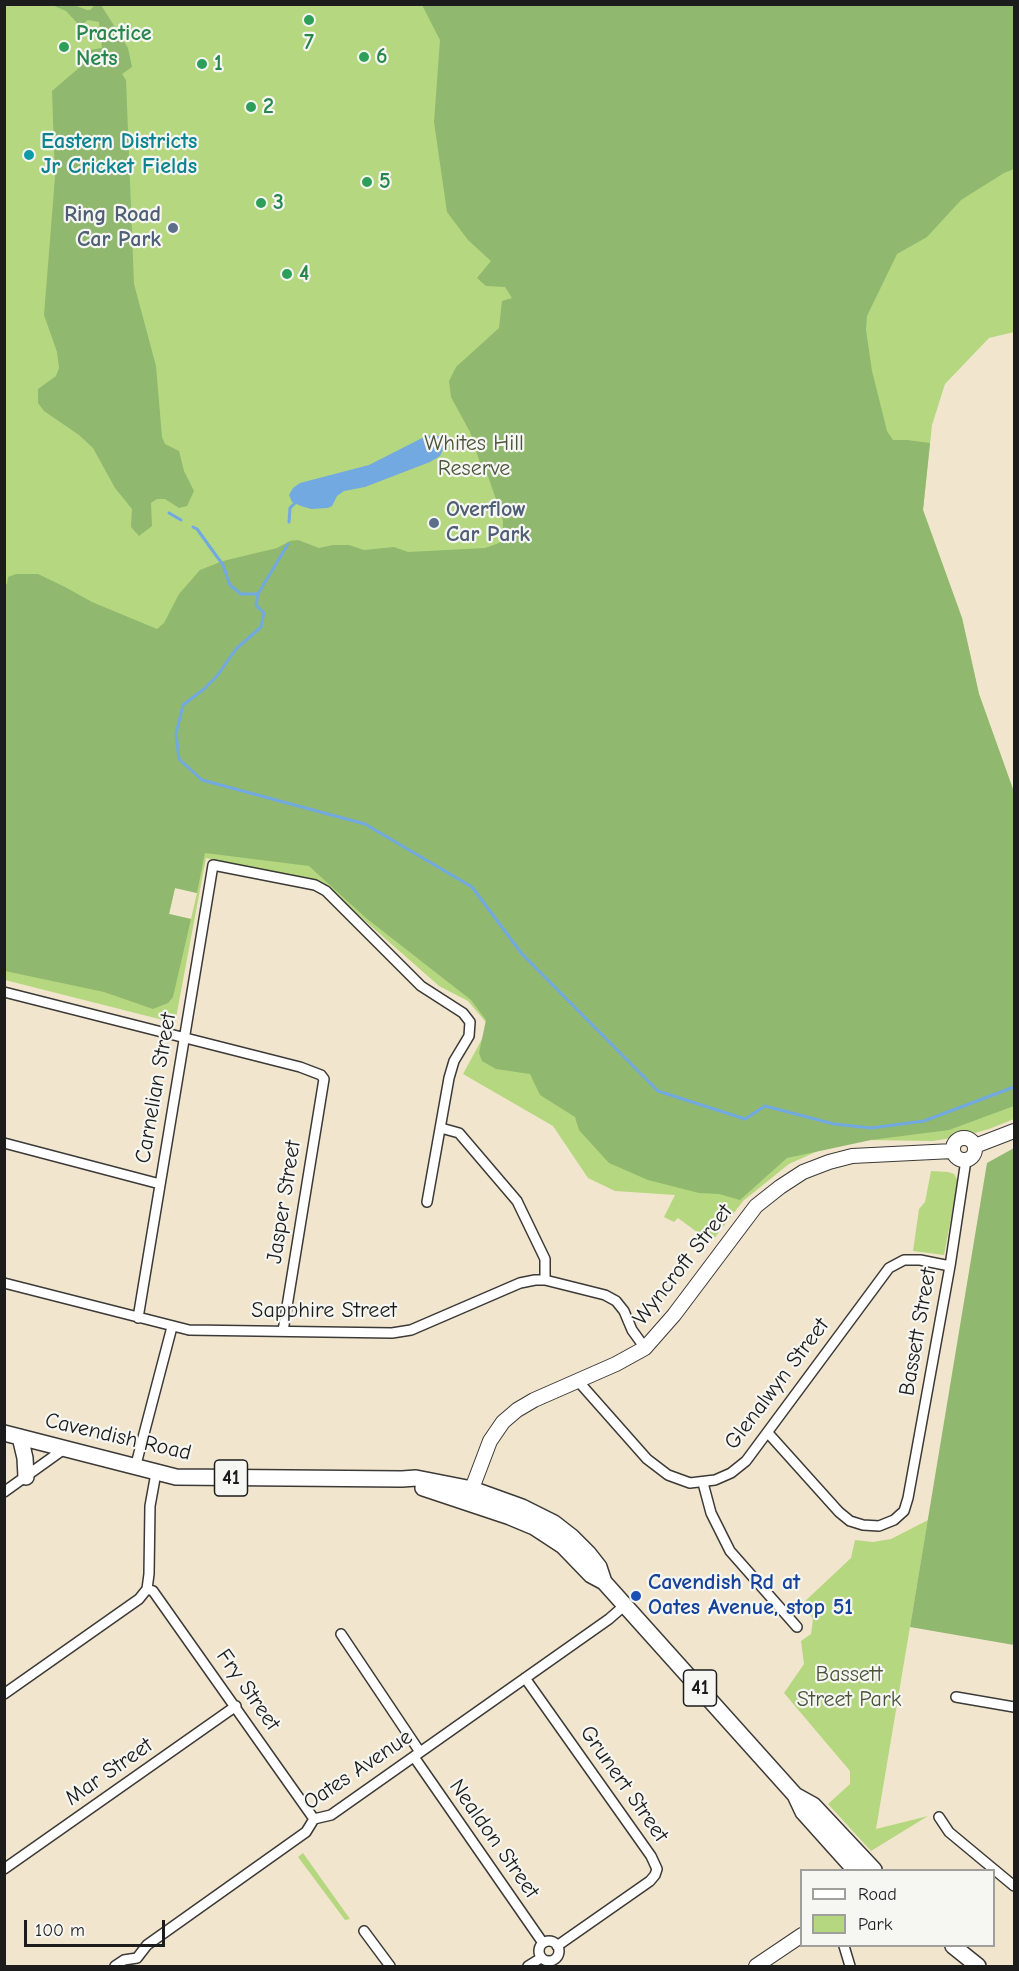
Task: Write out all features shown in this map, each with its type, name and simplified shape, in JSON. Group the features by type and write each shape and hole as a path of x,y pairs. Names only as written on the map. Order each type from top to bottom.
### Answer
{"main road":[{"name":"Cavendish Road","path":"12,1435 135,1468 184,1478 416,1478 470,1496 522,1507 554,1523 588,1553 598,1567 604,1582 795,1795 813,1805 873,1869"},
{"path":"12,1435 25,1458 26,1477"},
{"name":"Cavendish Road","path":"795,1795 802,1812 854,1869"},
{"path":"954,1947 978,1966"}],"street":[{"name":"Carnelian Street","path":"138,1317 213,865 315,885 326,891 421,986 463,1013 470,1022 469,1036 454,1062 449,1078 441,1128"},
{"path":"4,992 185,1038"},
{"name":"Jasper Street","path":"185,1038 300,1067 321,1075 324,1079 283,1331"},
{"path":"427,1202 441,1128 459,1133 517,1201 545,1258 545,1280"},
{"path":"975,1146 1014,1131"},
{"path":"961,1137 970,1139 975,1146 973,1155 966,1160 957,1158 953,1151 954,1143 961,1137"},
{"path":"4,1143 160,1184"},
{"name":"Wyncroft Street","path":"470,1496 490,1441 503,1422 524,1405 631,1357 645,1348 674,1315 756,1206 780,1187 803,1172 852,1156 953,1151"},
{"name":"Bassett Street","path":"768,1433 839,1512 850,1521 879,1526 894,1520 904,1511 950,1266 966,1160"},
{"name":"Glenalwyn Street","path":"703,1483 715,1480 746,1461 889,1269 904,1260 920,1260 950,1266"},
{"name":"Sapphire Street","path":"4,1283 189,1330 392,1333 411,1330 520,1283 545,1280 605,1295 616,1301 645,1348"},
{"path":"135,1468 172,1327"},
{"path":"578,1381 647,1459 668,1475 690,1483 703,1483 711,1513 730,1551 797,1627"},
{"path":"4,1492 64,1449"},
{"path":"4,1694 139,1599 147,1589 150,1506 156,1473"},
{"name":"Fry Street","path":"147,1589 153,1591 314,1818"},
{"name":"Oates Avenue","path":"115,1966 124,1960 137,1958 147,1945 306,1832 314,1818 331,1815 609,1619 625,1605"},
{"name":"Nealdon Street","path":"341,1634 417,1754 543,1943"},
{"name":"Grunert Street","path":"525,1678 651,1856 657,1869 650,1881 557,1946"},
{"path":"956,1697 1014,1707"},
{"name":"Mar Street","path":"4,1869 236,1706"},
{"path":"939,1817 949,1832 994,1869"},
{"path":"995,1870 1014,1886"},
{"path":"364,1931 390,1966"},
{"path":"756,1966 800,1936"},
{"path":"551,1942 557,1946 557,1963 541,1958 539,1950 543,1943 551,1942"},
{"path":"844,1947 850,1966"},
{"path":"137,1958 143,1966"},
{"path":"528,1966 541,1958"}],"green space":[{"name":"Whites Hill Reserve","path":"4,5 1014,5 1014,332 989,338 945,384 932,425 923,510 962,618 979,694 1014,792 1014,1119 964,1136 933,1141 864,1140 818,1151 789,1164 743,1201 713,1240 701,1235 678,1218 674,1222 664,1217 675,1195 615,1191 588,1178 553,1126 463,1074 489,1026 468,1001 439,986 321,882 206,858 175,1023 5,980","holes":["175,888 197,893 191,919 169,914"]},
{"path":"52,5 74,5 90,10 95,5 101,5 128,48 132,67 122,74 126,80 134,284 156,366 162,437 165,444 179,451 184,471 194,491 187,506 179,508 165,499 157,499 151,503 152,526 139,536 131,527 132,509 115,488 93,448 79,435 44,411 38,403 38,389 56,376 59,368 57,352 44,315 55,177 52,91 87,61 84,51 102,48 99,22 88,20 80,26 66,11"},
{"name":"Whites Hill Reserve","path":"422,5 1014,5 1014,169 961,200 927,237 897,254 867,316 866,330 872,371 887,431 893,440 930,443 923,510 962,618 979,694 1014,792 1014,1106 949,1130 871,1140 787,1158 740,1200 719,1194 699,1193 648,1180 609,1163 579,1130 575,1117 540,1095 530,1074 496,1069 482,1061 479,1053 486,1020 471,1000 366,918 309,866 205,853 197,893 175,888 169,914 191,919 173,997 168,1003 153,1009 104,992 5,971 4,583 7,584 8,577 16,574 38,574 92,602 157,629 164,623 179,594 200,570 223,561 277,548 290,541 298,540 319,548 333,545 349,545 364,550 394,547 408,552 485,548 499,543 503,535 503,520 488,476 480,463 470,432 451,397 449,381 456,367 499,328 502,301 512,298 505,287 486,286 477,278 491,261 468,240 447,212 434,122 440,40"},
{"path":"1014,1148 1014,1645 910,1627 987,1163"},
{"path":"931,1171 954,1174 958,1181 944,1255 913,1251 919,1209 925,1202"},
{"name":"Bassett Street Park","path":"928,1520 876,1829 928,1816 871,1851 828,1804 850,1784 850,1771 784,1693 804,1664 801,1641 811,1634 813,1619 802,1604 851,1558 855,1540 873,1542 891,1539"},
{"path":"303,1853 350,1919 345,1920 298,1857"}],"water":[{"path":"426,436 439,436 444,447 440,456 430,462 365,487 344,491 328,508 311,509 292,502 289,495 300,483 369,465"}],"waterway":[{"path":"289,522 290,508 295,503"},
{"path":"169,513 181,520"},
{"path":"193,527 197,529 223,565 230,585 241,594 258,594"},
{"path":"288,544 258,594 256,605 264,613 261,627 236,649 217,676 183,705 176,734 179,759 202,780 365,824 472,887 522,954 658,1091 745,1119 765,1106 834,1124 871,1128 924,1121 1014,1087"}],"place":[{"name":"7","path":"309,20"},
{"name":"Practice Nets","path":"64,47"},
{"name":"6","path":"364,57"},
{"name":"1","path":"202,64"},
{"name":"2","path":"251,107"},
{"name":"Eastern Districts Jr Cricket Fields","path":"29,155"},
{"name":"5","path":"367,182"},
{"name":"3","path":"261,203"},
{"name":"Ring Road Car Park","path":"173,228"},
{"name":"4","path":"287,274"},
{"name":"Overflow Car Park","path":"434,523"},
{"name":"Cavendish Rd at Oates Avenue, stop 51","path":"636,1596"}]}
